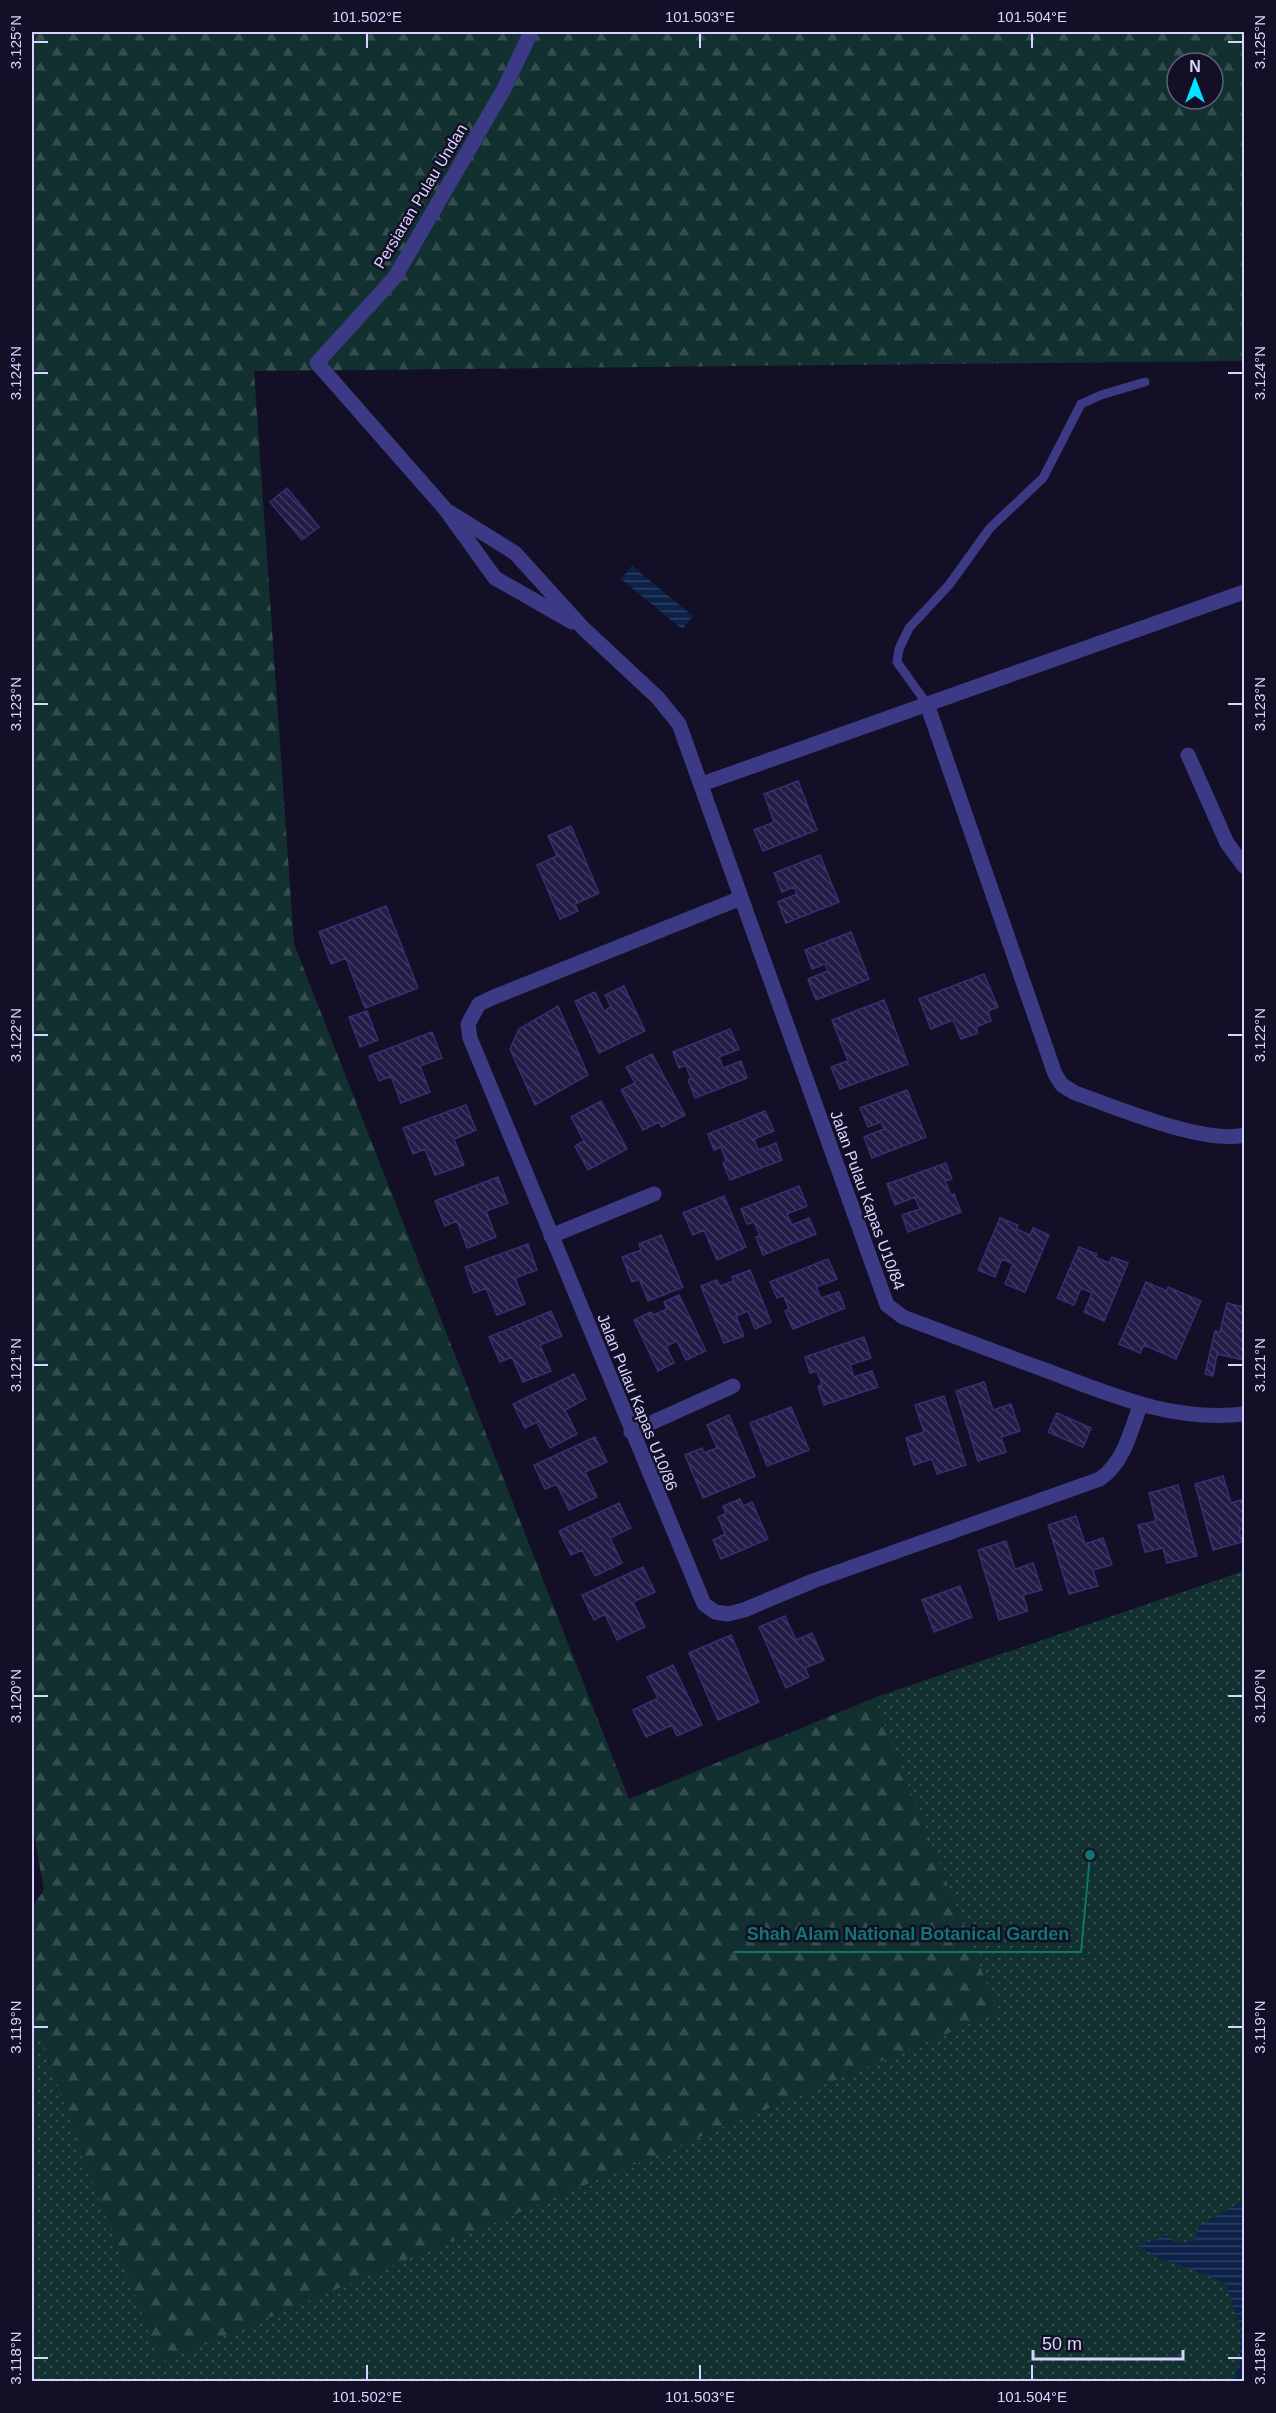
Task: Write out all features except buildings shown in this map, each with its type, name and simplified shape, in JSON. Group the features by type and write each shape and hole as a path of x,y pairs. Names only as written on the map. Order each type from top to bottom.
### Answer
{"street":[{"name":"Persiaran Pulau Undan","path":"446,510 316,363 395,277 504,89 531,32"},
{"path":"446,510 495,578 583,628"},
{"path":"446,510 515,553 583,628"},
{"path":"702,784 1245,592"},
{"name":"Jalan Pulau Kapas U10/84","path":"583,628 658,698 679,724 887,1305 903,1317 1140,1406 1190,1415 1221,1417 1245,1414"},
{"path":"927,704 1055,1074 1062,1085 1075,1093 1192,1131 1228,1136 1245,1135"},
{"path":"1188,755 1227,843 1245,866"},
{"name":"Jalan Pulau Kapas U10/86","path":"741,898 494,997 479,1004 472,1012 468,1024 470,1038 704,1604 715,1612 728,1614 1100,1479 1113,1469 1122,1455 1140,1406"},
{"path":"551,1236 654,1194"},
{"path":"631,1432 733,1386"}],"lane":[{"path":"927,704 897,662 899,649 909,628 949,585 990,528 1043,478 1081,404 1101,395 1145,382"}],"green space":[{"path":"32,32 1244,32 1244,361 254,371 294,944 629,1799 874,1698 1244,1571 1244,2381 32,2381 32,1907 44,1890 32,1823"},
{"path":"1244,1571 1244,2381 32,2381 32,2017 160,2363 998,2012 874,1698"}],"water":[{"path":"632,566 693,616 682,629 621,579"},
{"path":"1244,2200 1244,2375 1239,2375 1241,2330 1226,2283 1160,2258 1137,2246 1168,2235 1176,2243 1195,2241 1198,2227"}],"waterway":[{"path":"1236,2382 1244,2364"}],"place":[{"name":"Shah Alam National Botanical Garden","path":"1090,1855"}]}
